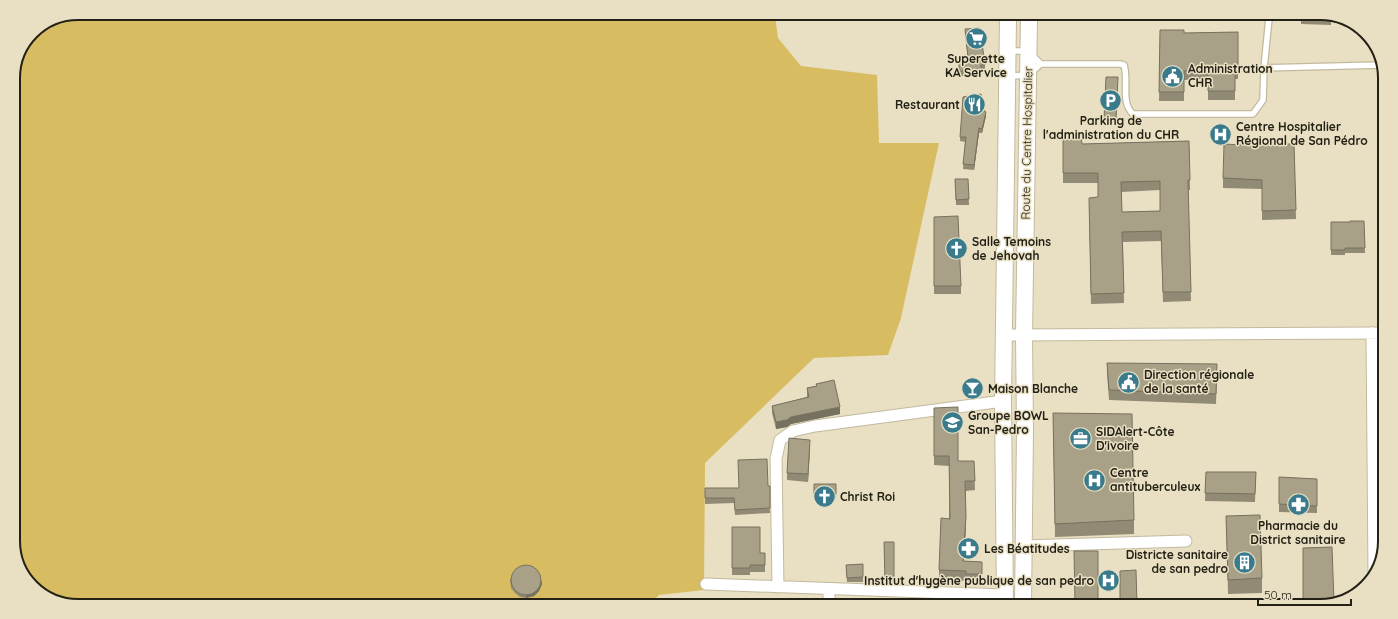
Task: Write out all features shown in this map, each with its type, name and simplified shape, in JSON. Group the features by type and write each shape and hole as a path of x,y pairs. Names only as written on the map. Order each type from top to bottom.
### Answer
{"street":[{"name":"Route du Centre Hospitalier","path":"1005,599 1003,401 1008,20"},
{"name":"Route du Centre Hospitalier","path":"1023,599 1025,431 1024,335 1029,20"},
{"path":"1004,335 1377,333 1374,562"},
{"path":"778,587 776,459 780,440 793,431 815,426 1003,401"},
{"path":"1023,546 1186,541"},
{"path":"706,584 829,589 989,599"},
{"path":"829,589 829,599"}],"lane":[{"path":"1007,76 1028,75 1041,64 1120,64 1124,66 1126,71 1126,106 1133,114 1253,114 1262,100 1269,20"},
{"path":"1007,51 1028,51 1041,64"},
{"path":"1264,68 1377,65"}],"shaded area":[{"path":"78,20 776,20 778,38 801,66 877,75 879,143 939,143 901,318 888,355 814,358 705,463 704,590 659,595 655,599 78,599 56,595 37,582 24,563 20,545 20,74 24,56 37,37 56,24"}],"building":[{"path":"980,28 985,65 981,65 981,71 959,71 959,58 968,58 965,29"},
{"path":"1160,30 1184,30 1184,33 1238,32 1238,70 1235,70 1235,91 1208,91 1208,70 1184,71 1184,92 1159,92"},
{"path":"1106,77 1118,77 1116,119 1104,119"},
{"path":"981,94 984,111 986,112 982,129 979,128 974,165 963,164 966,137 960,137 963,97"},
{"path":"1063,136 1081,136 1082,144 1189,141 1190,180 1188,180 1191,292 1163,292 1161,231 1122,232 1124,293 1091,294 1089,198 1098,197 1098,173 1063,173","holes":["1160,181 1160,211 1122,212 1121,182"]},
{"path":"1224,144 1261,146 1261,144 1294,144 1296,210 1262,211 1262,180 1223,178"},
{"path":"955,179 968,179 969,199 956,200"},
{"path":"958,216 961,286 934,286 934,217"},
{"path":"1364,221 1365,248 1331,250 1331,222"},
{"path":"1107,363 1217,364 1216,394 1109,390"},
{"path":"834,380 840,407 791,417 787,420 776,422 772,406 809,397 807,388 817,386 816,384"},
{"path":"958,407 958,461 974,461 975,481 965,481 966,516 963,561 982,562 982,574 966,574 966,571 939,570 941,518 950,519 949,456 934,456 934,408"},
{"name":"Centre antituberculeux","path":"1053,413 1132,414 1134,520 1055,524"},
{"path":"789,438 810,440 808,474 787,473"},
{"path":"767,459 768,486 770,486 770,508 735,510 734,498 705,498 705,488 739,488 738,460"},
{"path":"1206,472 1256,472 1255,494 1205,493"},
{"path":"1279,477 1317,479 1317,506 1279,504"},
{"path":"814,484 836,484 836,494 814,494"},
{"name":"Districte sanitaire de san pedro","path":"1260,515 1262,578 1228,580 1226,516"},
{"path":"732,527 760,527 760,553 765,553 765,565 750,565 750,568 732,568"},
{"path":"884,542 894,542 894,578 885,579"},
{"path":"1332,547 1334,597 1328,599 1303,599 1303,548"},
{"name":"Institut d'hygène publique de san pedro","path":"1074,551 1098,551 1098,599 1075,599"},
{"path":"863,564 863,577 847,578 846,565"},
{"path":"526,565 537,569 541,580 537,591 526,595 515,591 511,580 515,569"},
{"path":"1136,570 1137,599 1120,599 1120,571"}],"place":[{"name":"Superette KA Service","path":"976,38"},
{"name":"Administration CHR","path":"1172,76"},
{"name":"Parking de l'administration du CHR","path":"1111,100"},
{"name":"Restaurant","path":"975,105"},
{"name":"Centre Hospitalier Régional de San Pédro","path":"1221,134"},
{"name":"Salle Temoins de Jehovah","path":"956,249"},
{"name":"Direction régionale de la santé","path":"1129,382"},
{"name":"Maison Blanche","path":"973,389"},
{"name":"Groupe BOWL San-Pedro","path":"952,423"},
{"name":"SIDAlert-Côte D'ivoire","path":"1080,439"},
{"name":"Centre antituberculeux","path":"1094,480"},
{"name":"Christ Roi","path":"825,497"},
{"name":"Pharmacie du District sanitaire","path":"1298,505"},
{"name":"Les Béatitudes","path":"969,549"},
{"name":"Districte sanitaire de san pedro","path":"1244,562"},
{"name":"Institut d'hygène publique de san pedro","path":"1109,581"}]}
